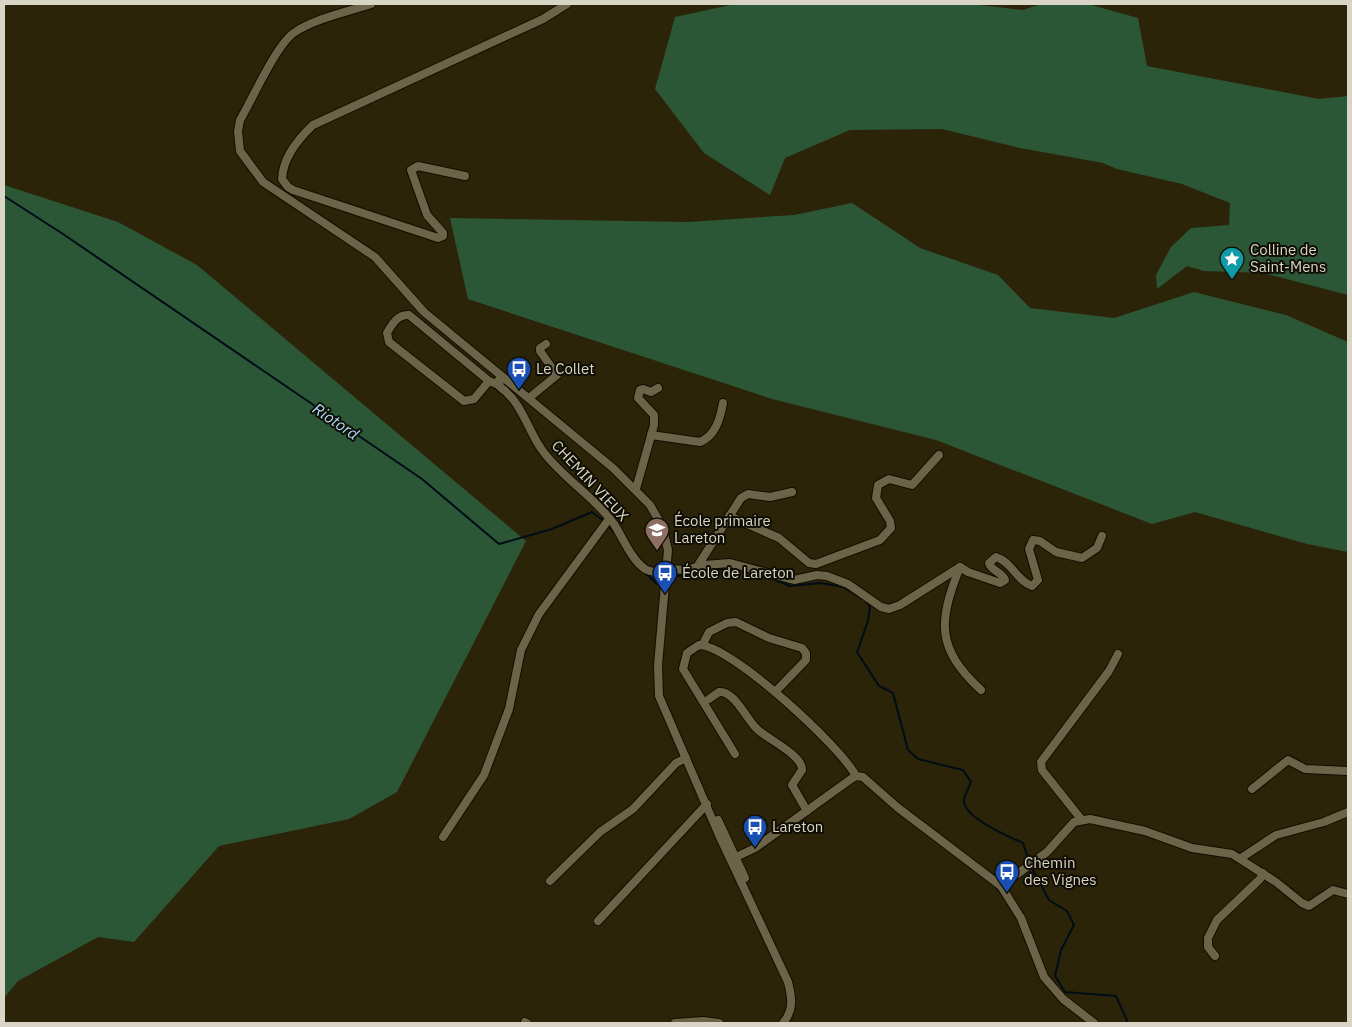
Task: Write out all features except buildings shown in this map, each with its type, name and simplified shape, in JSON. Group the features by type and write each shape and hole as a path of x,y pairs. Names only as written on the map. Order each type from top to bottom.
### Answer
{"street":[{"path":"372,4 312,24 290,35 274,58 240,120 238,131 240,151 254,173 271,189 375,258 424,312 502,376 506,386"},
{"path":"465,176 418,166 411,170 427,215 443,233 443,236 438,238 293,190 282,179 287,158 313,125 544,19 567,4"},
{"path":"489,381 474,398 464,401 389,342 388,333 397,318 409,315 489,381 506,386 529,398 636,488 650,505 662,526 667,544 667,571 657,689 791,993 791,1009 782,1023"},
{"path":"529,398 557,375 540,351 540,348 546,344"},
{"path":"502,376 506,386"},
{"name":"CHEMIN VIEUX","path":"506,386 526,417 542,450 607,521 646,570 685,570 730,563 794,580 817,574 848,584 889,610 900,606 960,567"},
{"path":"636,488 652,435 654,414 638,398 640,390 643,389 651,392 658,388"},
{"path":"652,435 700,442 705,440 711,435 720,419 723,403"},
{"path":"729,516 779,538 809,563 816,564 838,554 863,548 887,534 892,528 890,521 876,498 878,485 889,479 912,485 939,455"},
{"path":"697,567 741,498 748,494 770,497 792,492"},
{"path":"444,837 484,775 509,709 521,650 539,614 607,521"},
{"path":"981,690 956,664 945,631 946,604 960,567 968,572 1000,582 1005,580 1003,575 990,567 988,563 996,557 1004,561 1027,584 1032,586 1038,580 1029,549 1033,540 1040,541 1056,552 1082,558 1097,548 1102,536"},
{"path":"736,754 683,669 687,653 702,644 709,632 727,623 736,622 769,638 802,648 806,654 806,660 775,692"},
{"path":"702,644 717,648 775,692 846,760 856,776"},
{"path":"1081,819 1042,770 1041,762 1109,671 1118,654"},
{"path":"709,699 719,692 728,694 766,738 787,750 801,765 802,770 792,785 807,811"},
{"path":"550,881 600,832 626,816 676,763 686,758"},
{"path":"1252,789 1288,760 1305,769 1348,771"},
{"path":"734,860 755,848 856,776 863,777 897,807 1001,886 1021,918 1044,977 1063,999 1094,1023"},
{"path":"707,804 719,835 725,842 734,860"},
{"path":"598,921 707,804"},
{"path":"1241,858 1276,835 1324,822 1348,812"},
{"path":"1001,886 1047,852 1074,822 1081,819 1144,831 1192,848 1232,854 1241,858 1302,903 1309,906 1333,890 1348,894"},
{"path":"1215,956 1208,946 1211,928 1263,873"},
{"path":"675,1023 719,1023"}],"green space":[{"path":"735,4 971,4 1023,10 1041,4 1088,4 1138,18 1147,66 1319,99 1348,96 1348,295 1263,273 1204,271 1187,266 1157,289 1156,275 1171,247 1191,228 1229,225 1230,203 1182,184 1117,169 1103,163 1020,148 942,129 850,130 785,158 770,195 704,153 655,89 675,17"},
{"path":"4,185 118,222 197,265 526,541 397,792 349,819 219,846 134,942 98,937 18,981 4,998"},
{"path":"852,203 920,248 998,275 1030,308 1114,318 1194,292 1286,315 1348,342 1348,552 1307,544 1195,512 1152,524 936,440 772,399 468,299 450,218 688,222 794,215"}],"waterway":[{"name":"Riotord","path":"4,196 63,234 422,479 499,544 552,529 592,512 604,521"},
{"name":"Riotord","path":"608,525 617,536"},
{"name":"Riotord","path":"678,576 707,570 735,568"},
{"name":"Riotord","path":"644,572 657,584"},
{"name":"Riotord","path":"766,576 790,586 821,583 843,587 861,598"},
{"name":"Riotord","path":"865,600 870,607 868,621 857,652 879,686 893,693 908,750 918,759 963,770 971,782 964,800 965,806 970,813 988,826 1023,843 1029,862"},
{"name":"Riotord","path":"1031,866 1049,900 1067,911 1074,925 1061,950 1055,976 1065,992 1116,996 1128,1023"}],"place":[{"name":"Colline de Saint-Mens","path":"1232,280"},
{"name":"Le Collet","path":"519,390"},
{"name":"École primaire Lareton","path":"657,551"},
{"name":"École de Lareton","path":"665,594"},
{"name":"Lareton","path":"755,848"},
{"name":"Chemin des Vignes","path":"1007,893"}]}
